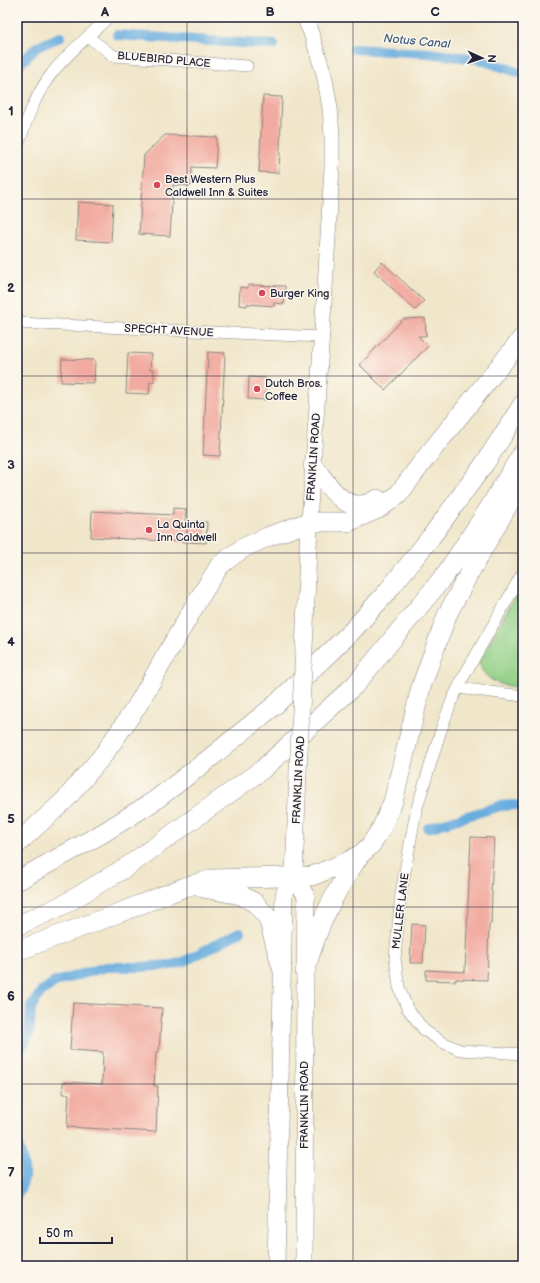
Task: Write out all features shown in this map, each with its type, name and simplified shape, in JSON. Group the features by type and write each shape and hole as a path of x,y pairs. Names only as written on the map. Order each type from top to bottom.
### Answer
{"highway":[{"path":"17,844 66,800 104,754 137,706 198,600 220,565 243,548 267,537 309,522 348,522 378,509 398,495 424,460 523,337"},
{"path":"17,881 103,833 154,801 275,705 351,632 387,592 431,537 485,463 523,404"},
{"path":"17,926 65,904 128,866 263,770 355,685 445,575 488,510 523,452"},
{"path":"313,466 342,501 355,505 364,505 374,502 387,493 424,460"},
{"path":"305,972 312,944 325,912 343,878 361,854 370,846 381,829 393,802 421,687 447,615 523,479"},
{"path":"17,951 185,887 213,879 312,876 347,862 361,854"},
{"path":"185,887 233,893 241,895 254,903 268,918 282,968"}],"main road":[{"name":"FRANKLIN ROAD","path":"276,1266 284,894 294,876 309,522 332,167 330,108 324,74 311,33 304,17"},
{"name":"FRANKLIN ROAD","path":"294,876 306,896 304,1266"},
{"path":"278,1152 286,1152 291,1154 294,1158 294,1253 297,1266"}],"street":[{"path":"17,148 26,122 40,92 52,73 73,50 109,17"},
{"name":"BLUEBIRD PLACE","path":"88,37 114,56 247,66"},
{"name":"SPECHT AVENUE","path":"17,322 321,337"},
{"name":"MULLER LANE","path":"523,572 458,688 441,730 416,812 401,893 395,958 399,987 408,1008 424,1030 442,1042 460,1050 523,1054"},
{"path":"458,688 523,696"}],"green space":[{"path":"523,582 523,688 509,686 490,679 481,668 479,661"}],"building":[{"path":"263,96 282,97 279,173 259,172"},
{"name":"Best Western Plus Caldwell Inn & Suites","path":"165,135 217,137 215,168 192,167 191,186 173,185 170,236 139,234 144,155"},
{"path":"78,202 113,204 111,242 76,240"},
{"path":"382,262 424,301 415,310 374,271"},
{"name":"Burger King","path":"248,285 285,286 284,304 274,303 274,306 247,304 247,306 239,305 240,287 248,288"},
{"path":"425,318 426,336 418,336 428,346 385,390 360,365 403,319"},
{"path":"208,352 225,353 220,456 203,455"},
{"path":"128,353 151,354 150,370 154,370 154,382 150,382 149,394 126,393"},
{"path":"62,359 95,360 94,383 61,382"},
{"name":"Dutch Bros. Coffee","path":"249,377 266,378 265,400 248,399"},
{"name":"La Quinta Inn Caldwell","path":"173,508 186,509 185,521 207,522 206,543 91,537 92,511 173,515"},
{"path":"471,837 494,838 491,924 489,924 487,980 426,980 426,970 465,972"},
{"path":"412,924 425,925 423,963 410,963"},
{"path":"73,1003 162,1008 159,1052 156,1052 154,1086 158,1086 156,1132 67,1127 69,1094 63,1094 63,1082 102,1084 103,1052 70,1050"}],"waterway":[{"name":"Notus Canal","path":"117,35 274,45"},
{"name":"Notus Canal","path":"17,67 37,47 60,37"},
{"name":"Notus Canal","path":"354,49 427,53 478,59 523,74"},
{"path":"428,828 500,806 515,805 523,807"},
{"path":"17,1053 26,1041 29,1034 31,1007 41,992 55,982 106,967 142,967 171,965 183,962 240,932"},
{"path":"17,1143 24,1169 23,1182 17,1195"}],"place":[{"name":"Best Western Plus Caldwell Inn & Suites","path":"157,185"},
{"name":"Burger King","path":"262,293"},
{"name":"Dutch Bros. Coffee","path":"257,389"},
{"name":"La Quinta Inn Caldwell","path":"149,530"}]}
